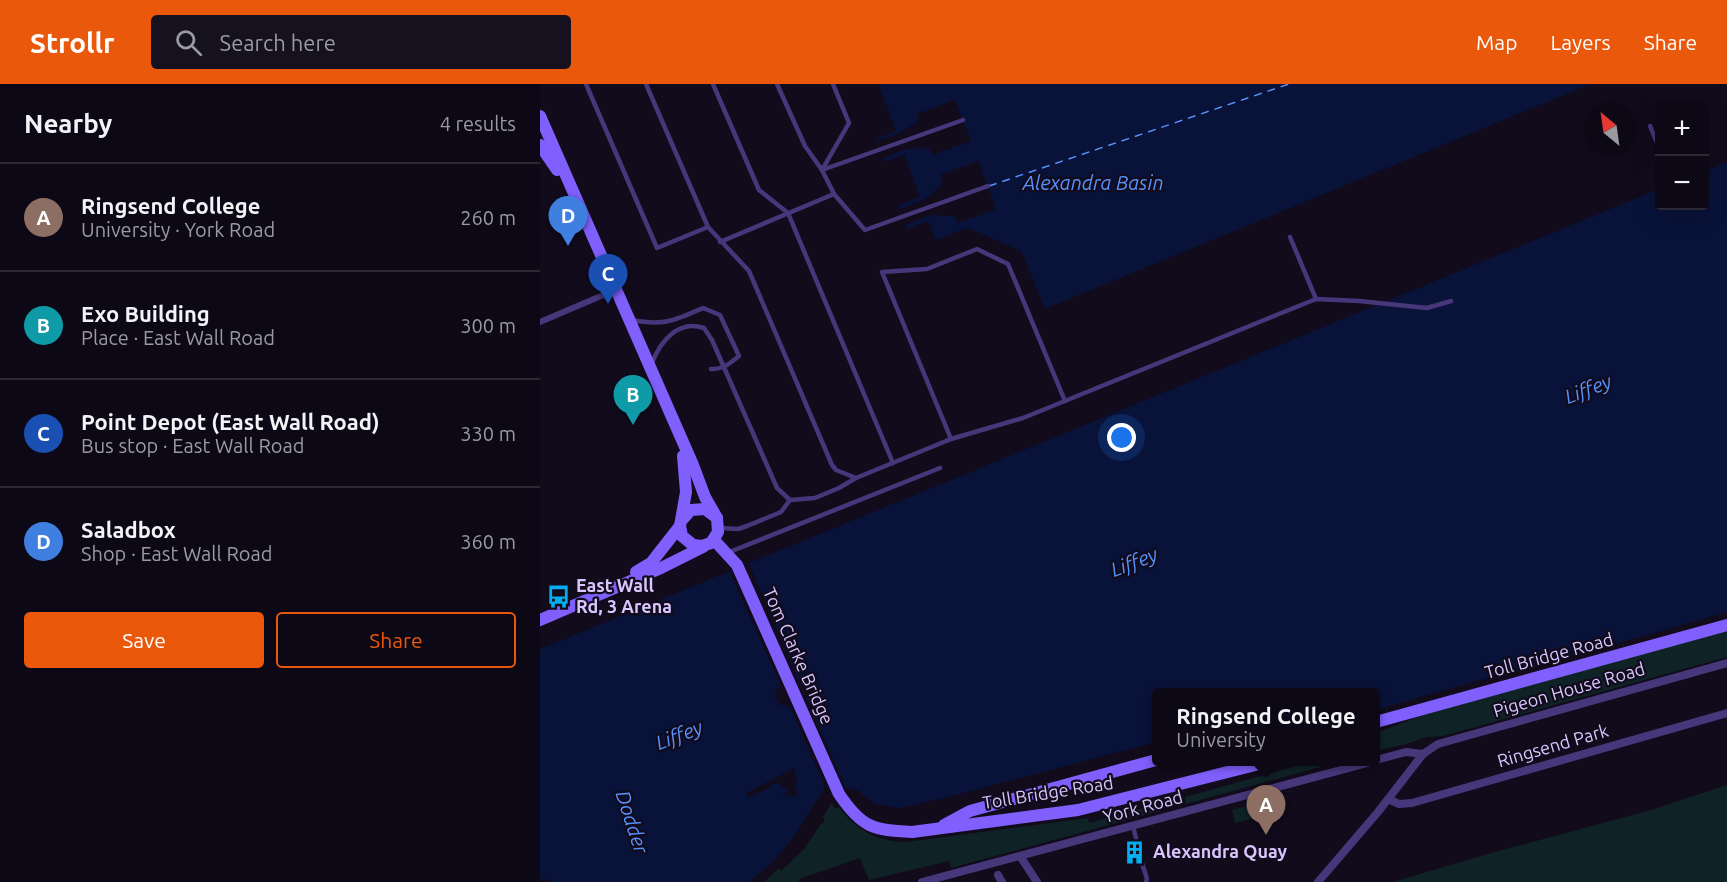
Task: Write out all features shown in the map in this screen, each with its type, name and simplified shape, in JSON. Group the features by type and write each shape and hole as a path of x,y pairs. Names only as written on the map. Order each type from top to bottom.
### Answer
{"main road":[{"path":"540,116 680,435 705,497 714,533"},
{"path":"540,145 569,185"},
{"path":"680,435 686,479 681,524 682,536 688,543 698,546 714,533"},
{"path":"603,593 651,563 687,513 695,508 705,509 714,533"},
{"path":"540,620 603,593 714,533"},
{"name":"Tom Clarke Bridge","path":"714,533 737,564 839,794"},
{"name":"Toll Bridge Road","path":"1380,720 1727,625"},
{"name":"Toll Bridge Road","path":"938,829 970,811 1152,761"},
{"name":"Toll Bridge Road","path":"839,794 857,818 868,826 912,832 1078,810 1251,766"}],"street":[{"path":"540,322 615,290"},
{"name":"Pigeon House Road","path":"1423,754 1438,744 1727,663"},
{"name":"Ringsend Park","path":"1388,799 1399,804 1412,803 1727,714"},
{"name":"York Road","path":"1380,759 1406,752 1423,754"},
{"path":"1318,882 1423,754"},
{"name":"York Road","path":"922,882 1021,858 1355,766"},
{"path":"1021,858 1037,882"}],"lane":[{"path":"586,84 657,248 708,227"},
{"path":"646,84 708,227 720,242 739,259 753,279 832,465 836,470 856,478"},
{"path":"713,84 759,190 788,213 893,463"},
{"path":"777,84 805,146 822,170 834,194 865,230 988,186"},
{"path":"822,170 849,123 833,84"},
{"path":"822,170 963,120"},
{"path":"1650,126 1655,139"},
{"path":"720,242 834,194"},
{"path":"1290,237 1316,299"},
{"path":"951,439 882,272 927,269 977,249 1008,264 1065,401"},
{"path":"650,369 657,352 670,334 692,325 704,328 709,333 777,488 790,500 816,498 856,478 951,439 1023,418 1316,299 1359,301 1427,309 1451,301"},
{"path":"628,320 646,323 672,322 703,308 720,315 739,356 724,367 711,369"},
{"path":"727,553 940,468"},
{"path":"714,533 738,529 781,512 790,500"},
{"path":"1133,826 1136,838"},
{"path":"1142,863 1146,882"}],"green space":[{"path":"1727,630 1727,657 1443,736 1426,737 1380,750 1380,731 1423,715"},
{"path":"1296,766 1324,766 1186,804 1185,797"},
{"path":"1727,785 1727,882 1393,882 1651,810"},
{"path":"832,802 835,809 839,807 852,822 868,833 886,840 906,842 1088,818 1089,823 1158,804 1160,811 951,868 949,861 869,880 860,858 799,879 799,882 764,882 779,868 781,871 804,849 821,824 825,822 823,817"},
{"path":"1259,803 1263,816 1235,823 1232,810"}],"water":[{"name":"Alexandra Basin","path":"878,84 1591,84 1045,309 1021,251 968,228 936,240 928,221 907,229 905,225 930,215 955,216 958,223 996,209 978,161 940,175 943,184 924,200 900,209 898,205 920,197 904,155 884,162 883,158 906,149 929,148 932,155 971,141 955,100 917,114 919,121 900,133 877,141 876,138 896,131"},
{"path":"1727,162 1727,612 1380,709 1380,688 1152,688 1152,743 899,808 876,804 862,795 860,791 845,787 828,794 825,787 793,838 771,864 749,882 551,882 547,879 540,879 540,649 1655,191 1655,210 1709,210 1709,169"}],"pier":[{"path":"749,564 800,685 812,681 817,691 805,696 845,787 828,794 790,706 780,705 775,698 776,691 781,686 730,572"},
{"path":"794,768 798,782 794,785 798,794 784,797 783,795 789,791 779,782 749,798 746,793"}],"ferry route":[{"path":"989,186 1289,84"}],"place":[{"name":"Saladbox","path":"568,246"},
{"name":"Point Depot (East Wall Road)","path":"608,304"},
{"name":"Exo Building","path":"633,425"},
{"name":"East Wall Rd, 3 Arena","path":"558,596"},
{"name":"Ringsend College","path":"1266,835"},
{"name":"Alexandra Quay","path":"1135,852"}],"water label":[{"name":"Liffey","path":"1588,389"},
{"name":"Liffey","path":"1134,562"},
{"name":"Liffey","path":"679,735"},
{"name":"Dodder","path":"632,822"}]}
